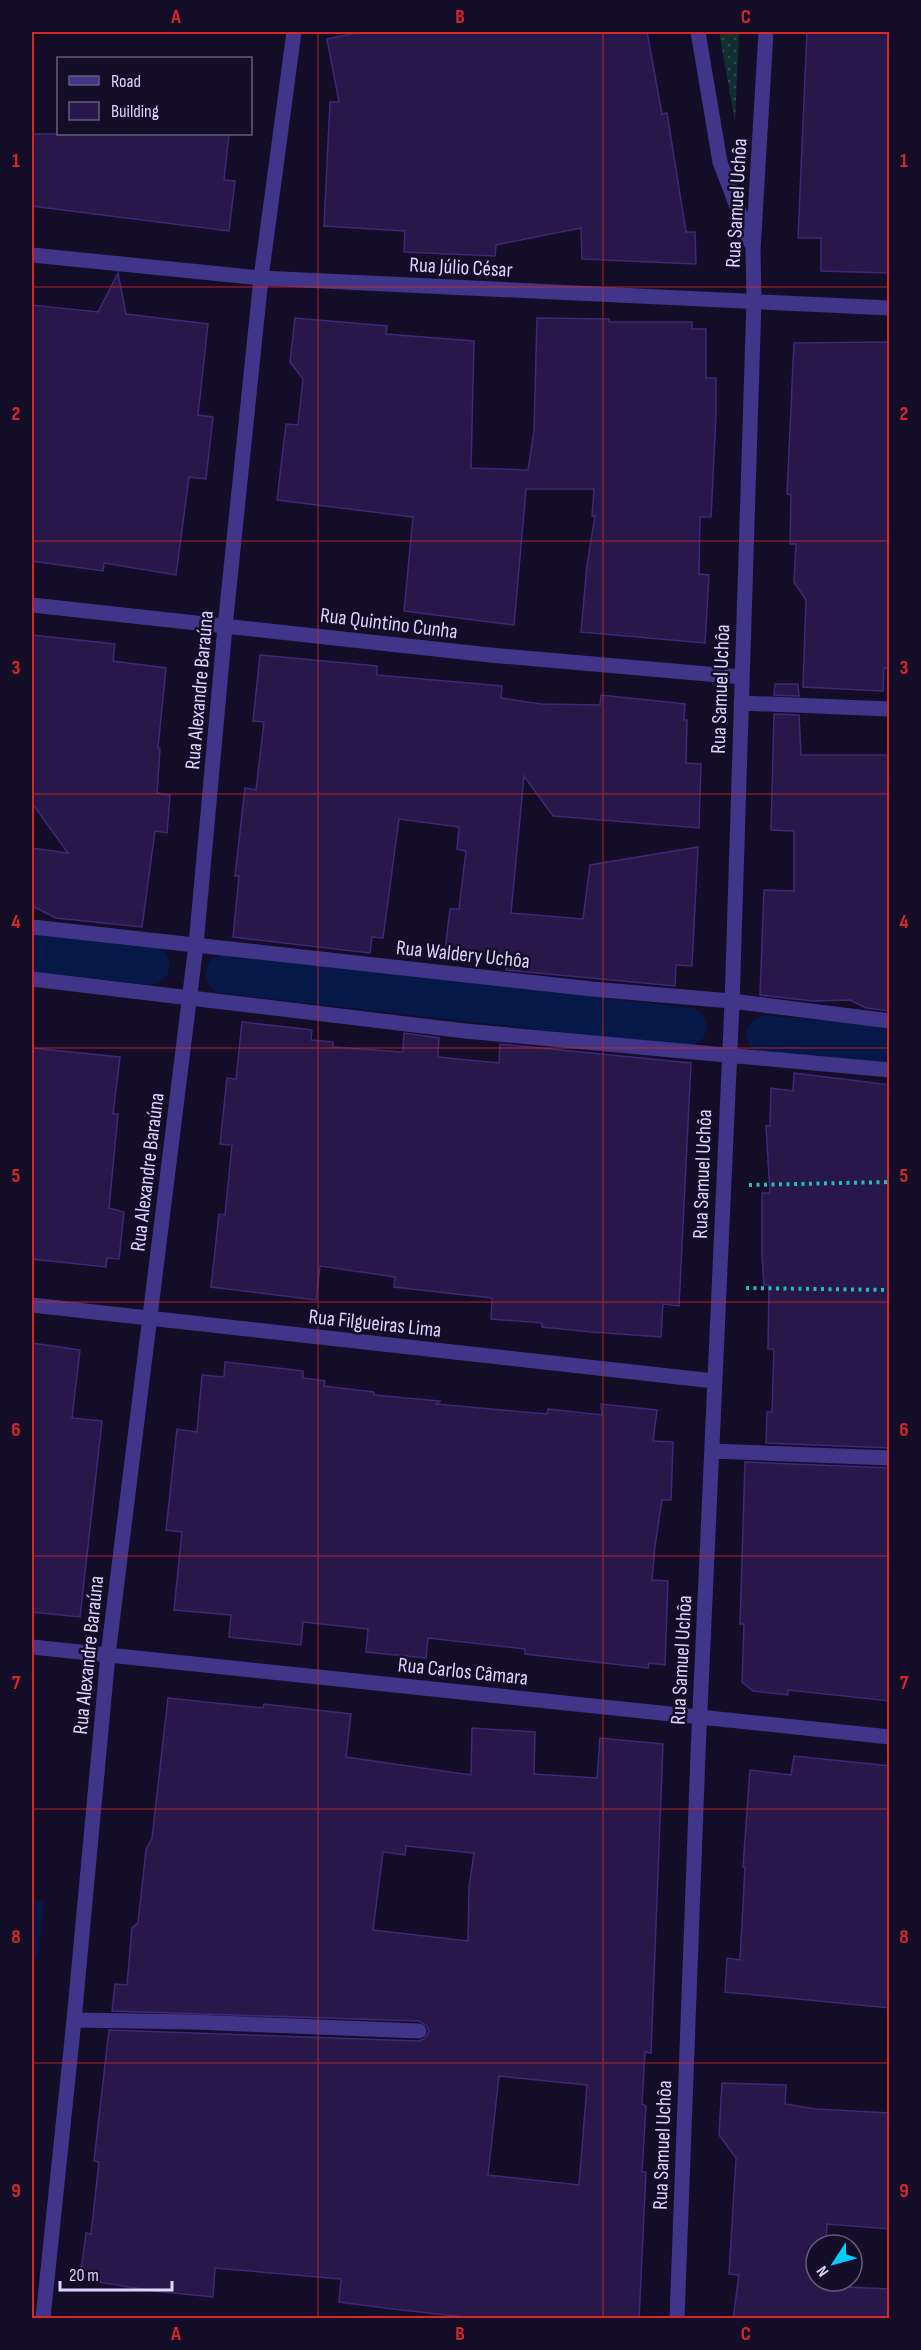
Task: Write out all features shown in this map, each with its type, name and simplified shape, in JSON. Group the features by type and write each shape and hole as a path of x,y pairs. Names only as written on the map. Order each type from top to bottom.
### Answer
{"street":[{"name":"Rua Alexandre Baraúna","path":"43,2319 108,1655 196,946 225,627 261,278 294,32"},
{"path":"698,32 720,162 753,250"},
{"name":"Rua Samuel Uchôa","path":"677,2319 731,1003 754,300 753,250 766,32"},
{"name":"Rua Júlio César","path":"32,255 261,278 890,308"},
{"name":"Rua Quintino Cunha","path":"32,605 490,655 742,677"},
{"path":"741,703 890,709"},
{"name":"Rua Waldery Uchôa","path":"32,927 890,1021"},
{"path":"32,979 465,1031 729,1053 890,1070"},
{"name":"Rua Filgueiras Lima","path":"32,1305 714,1381"},
{"path":"712,1451 890,1458"},
{"name":"Rua Carlos Câmara","path":"32,1647 890,1737"},
{"path":"74,2020 419,2031"}],"path":[{"path":"723,1186 890,1182"},
{"path":"718,1288 890,1290"}],"green space":[{"path":"719,32 739,32 735,121 734,116"}],"water":[{"path":"32,1900 44,1902 38,1958 32,1957"}],"building":[{"path":"361,32 647,32 662,114 667,113 686,232 695,232 696,264 582,259 581,228 496,245 495,256 404,252 405,231 324,226 330,102 339,102 327,39"},
{"path":"807,32 890,32 890,273 821,271 821,238 798,238"},
{"path":"32,134 229,135 224,180 235,181 229,231 32,206"},
{"path":"118,273 126,314 208,324 198,415 213,417 206,479 189,477 176,575 104,563 103,571 32,561 32,305 98,312"},
{"path":"295,318 387,326 386,334 474,341 471,468 528,470 534,431 537,318 609,319 609,322 692,322 692,329 706,329 706,378 716,378 716,415 711,517 700,517 699,574 709,575 705,643 581,632 587,565 595,516 592,516 594,489 526,489 514,625 404,611 413,517 277,500 286,424 298,425 303,379 290,362"},
{"path":"890,342 890,668 884,668 883,691 803,687 806,600 794,582 796,544 790,544 791,495 787,494 794,343"},
{"path":"32,635 115,644 113,661 166,668 158,748 160,749 157,793 170,795 167,833 155,831 142,927 56,918 32,906 32,848 68,853 32,803"},
{"path":"260,655 377,666 377,675 502,686 501,698 541,704 600,705 601,695 685,704 686,763 701,764 699,828 553,816 524,776 511,913 583,919 590,865 698,847 692,966 676,965 675,986 506,970 506,956 445,950 450,909 459,909 466,851 457,849 459,827 399,819 383,938 372,937 370,953 233,937 239,876 235,876 245,788 256,790 264,722 253,721"},
{"path":"775,684 798,684 799,696 774,695"},
{"path":"774,714 799,715 801,755 890,755 890,1011 866,1008 850,1000 813,1001 760,995 764,890 794,891 794,831 771,830"},
{"path":"242,1022 312,1030 311,1040 333,1042 333,1047 403,1052 404,1033 439,1038 438,1057 499,1063 500,1044 691,1063 679,1306 663,1304 661,1337 542,1327 542,1323 491,1319 492,1298 394,1287 395,1277 320,1266 316,1300 211,1287 219,1214 225,1215 232,1145 220,1144 227,1078 236,1079"},
{"path":"32,1048 120,1057 113,1114 118,1114 109,1208 124,1212 119,1259 107,1258 106,1267 32,1259"},
{"path":"794,1073 890,1085 890,1448 766,1443 767,1412 772,1412 774,1349 768,1349 769,1285 764,1285 762,1256 762,1193 770,1193 766,1126 770,1126 771,1088 793,1091"},
{"path":"32,1343 80,1350 72,1418 102,1421 80,1617 32,1612"},
{"path":"225,1362 303,1371 303,1378 325,1381 324,1386 374,1392 374,1395 440,1401 436,1404 547,1414 548,1409 602,1415 601,1404 657,1410 653,1441 673,1442 671,1500 662,1500 652,1580 668,1581 665,1665 649,1663 648,1668 525,1654 525,1649 428,1638 426,1658 366,1652 368,1629 303,1622 301,1645 229,1637 231,1615 174,1610 182,1532 166,1530 177,1429 197,1432 202,1375 224,1377"},
{"path":"745,1462 890,1468 890,1701 788,1690 788,1695 753,1691 742,1682 744,1624 740,1624"},
{"path":"168,1698 263,1708 264,1704 351,1714 346,1757 471,1775 472,1728 535,1732 534,1774 597,1778 600,1738 663,1744 651,2053 645,2052 642,2104 646,2106 642,2172 646,2172 639,2319 482,2319 393,2309 339,2302 341,2279 215,2268 213,2297 154,2291 80,2279 86,2233 91,2234 99,2162 94,2161 109,2030 419,2041 424,2039 429,2032 427,2026 419,2021 112,2011 115,1984 127,1985 132,1928 138,1923 146,1850 152,1838","holes":["406,1846 474,1853 469,1887 468,1941 373,1930 383,1852 405,1855","499,2076 587,2085 579,2185 488,2175"]},
{"path":"794,1756 890,1766 890,2008 725,1992 727,1958 740,1960 745,1867 743,1867 750,1770 791,1775"},
{"path":"722,2083 786,2085 785,2104 815,2109 890,2113 890,2229 827,2224 827,2233 804,2233 804,2293 864,2293 864,2288 890,2289 890,2319 733,2319 739,2275 729,2274 736,2158 719,2135"}],"waterway":[{"path":"32,952 150,965"},
{"path":"225,974 687,1027"},
{"path":"766,1035 890,1046"}]}
